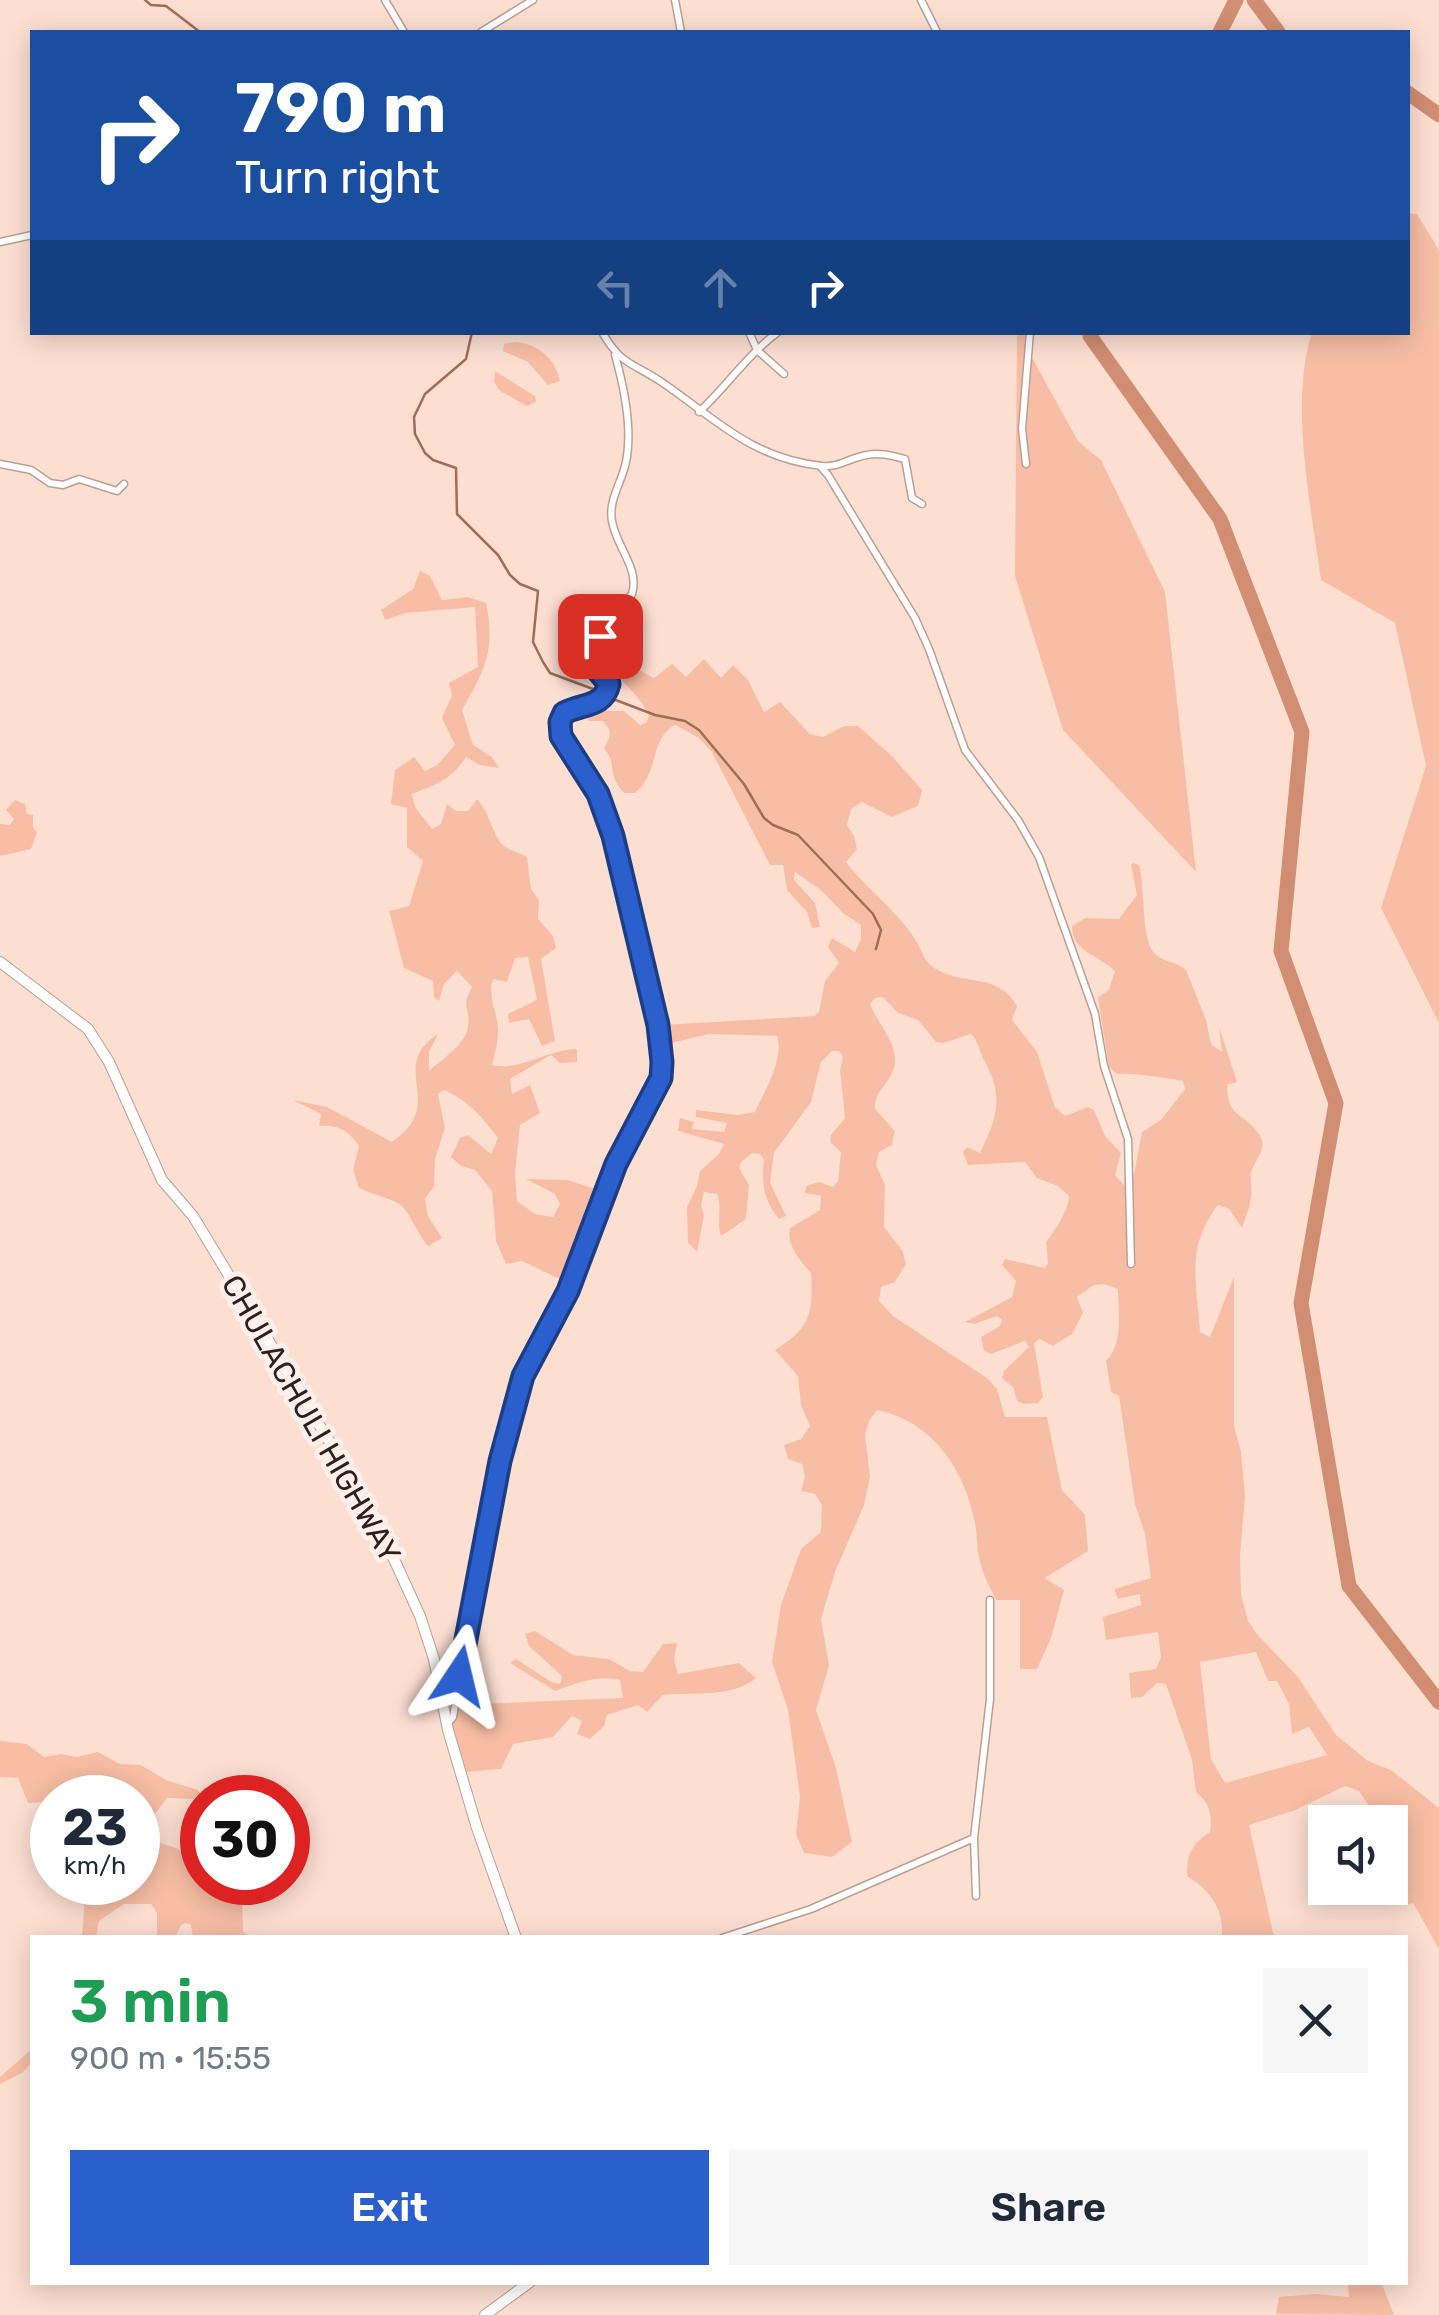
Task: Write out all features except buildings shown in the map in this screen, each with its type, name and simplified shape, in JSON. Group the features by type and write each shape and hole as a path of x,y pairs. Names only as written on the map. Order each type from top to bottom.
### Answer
{"street":[{"path":"385,0 403,30"},
{"path":"484,30 534,0"},
{"path":"676,0 682,30"},
{"path":"921,0 936,30"},
{"path":"0,242 30,235"},
{"path":"447,1724 452,1718 508,1424 523,1376 568,1291 616,1164 661,1078 658,1025 613,836 598,794 561,736 564,713 600,702 607,693 609,684 589,660 588,653 632,594 635,583 612,526 611,509 628,446 623,384 615,355 604,335"},
{"path":"750,335 757,350 784,374"},
{"path":"700,412 774,335"},
{"path":"1026,464 1022,429 1030,335"},
{"path":"615,355 658,380 723,430 784,458 820,466 866,455 905,459 912,498 922,504"},
{"path":"0,464 32,470 50,483 79,480 117,491 124,484"},
{"path":"820,466 914,618 965,750 1018,820 1039,857 1094,1014 1104,1066 1128,1139 1130,1264"},
{"name":"CHULACHULI HIGHWAY","path":"0,962 88,1029 109,1062 162,1180 193,1216 388,1546 420,1616 434,1658 447,1724 477,1828 515,1935"},
{"path":"976,1896 974,1838 990,1699 990,1600"},
{"path":"731,1935 811,1908 974,1838"},
{"path":"486,2315 526,2285"}],"shaded area":[{"path":"1410,213 1417,214 1439,250 1439,1023 1381,908 1426,766 1395,623 1321,580 1304,455 1305,361 1312,335 1410,335"},
{"path":"1017,335 1033,335 1031,356 1078,441 1101,460 1165,592 1196,872 1063,730 1015,576"},
{"path":"514,342 544,353 560,381 548,385 528,362 503,351 504,344"},
{"path":"495,371 535,396 536,402 527,406 500,391 494,382"},
{"path":"420,571 430,576 442,600 468,597 486,603 489,647 477,683 462,710 473,745 492,757 499,768 480,765 466,757 442,781 412,794 415,807 432,829 441,824 447,804 456,811 468,811 477,799 499,841 527,857 531,889 539,900 538,919 553,936 556,948 541,959 555,1041 542,1046 529,1019 509,1023 508,1014 537,1000 528,957 515,958 507,982 493,979 491,985 498,1031 492,1065 513,1065 555,1052 577,1049 577,1062 560,1063 551,1055 510,1079 512,1094 530,1085 540,1113 520,1125 515,1173 517,1201 535,1214 553,1217 560,1204 555,1194 526,1179 568,1180 601,1191 568,1283 522,1261 506,1264 496,1241 492,1191 475,1170 461,1166 451,1157 460,1138 468,1135 491,1154 498,1138 461,1099 444,1090 438,1094 445,1128 435,1159 434,1186 425,1199 428,1216 442,1238 428,1246 403,1207 359,1188 353,1170 359,1146 351,1136 337,1127 319,1126 321,1114 293,1100 327,1107 392,1142 408,1128 416,1113 417,1060 423,1047 438,1034 429,1052 429,1071 458,1045 468,1027 466,1004 472,987 457,971 444,984 439,1001 434,997 433,981 404,968 389,911 409,906 423,861 407,847 407,808 391,804 395,770 414,757 425,771 437,765 455,745 442,718 452,695 449,683 478,667 475,607 406,613 385,620 381,610 413,589"},
{"path":"610,634 627,664 654,678 672,664 686,677 704,659 721,678 733,665 748,680 764,712 780,702 810,734 823,737 844,726 858,726 891,755 922,790 918,806 892,817 862,802 851,809 847,825 857,849 846,862 902,922 932,967 990,984 1009,995 1017,1006 1012,1020 1037,1052 1055,1107 1065,1116 1088,1107 1094,1110 1105,1136 1121,1153 1115,1175 1124,1185 1132,1184 1142,1132 1161,1120 1185,1089 1183,1081 1117,1074 1109,1067 1098,997 1109,990 1115,971 1076,942 1072,926 1085,918 1119,919 1137,895 1131,865 1139,865 1151,948 1160,958 1186,970 1211,1044 1222,1052 1219,1027 1237,1082 1227,1085 1230,1104 1262,1141 1251,1173 1250,1201 1242,1228 1229,1209 1218,1205 1201,1236 1196,1265 1200,1332 1210,1337 1234,1277 1234,1426 1245,1496 1240,1556 1241,1594 1248,1621 1298,1677 1336,1735 1368,1761 1391,1770 1439,1808 1439,1949 1413,1903 1408,1905 1408,1805 1368,1805 1359,1791 1345,1786 1293,1811 1249,1825 1274,1935 1222,1935 1214,1901 1187,1876 1192,1850 1210,1832 1210,1814 1196,1792 1192,1760 1166,1684 1157,1683 1142,1697 1131,1698 1129,1673 1156,1669 1161,1657 1158,1632 1106,1640 1103,1617 1141,1605 1140,1594 1118,1599 1114,1589 1151,1578 1119,1396 1111,1392 1106,1361 1118,1337 1118,1289 1094,1285 1077,1297 1083,1313 1072,1334 1053,1346 1040,1339 1034,1343 1043,1397 1038,1403 1017,1401 1013,1387 1002,1378 1004,1371 1029,1347 1025,1341 991,1354 984,1351 981,1337 1000,1326 1002,1320 997,1316 974,1324 965,1322 1012,1297 1016,1281 1002,1265 1005,1259 1045,1268 1046,1242 1064,1213 1069,1196 1058,1186 1037,1178 1025,1162 968,1165 963,1152 967,1147 980,1153 996,1108 995,1086 976,1040 971,1034 936,1042 918,1020 898,1013 883,997 870,1004 892,1046 895,1064 876,1098 875,1109 895,1131 892,1145 879,1152 876,1165 885,1185 884,1227 902,1250 906,1264 895,1282 881,1287 879,1301 893,1316 987,1378 997,1389 1005,1417 1047,1417 1062,1490 1085,1515 1088,1551 1045,1578 1064,1590 1051,1638 1037,1669 1020,1669 1020,1600 996,1600 979,1559 969,1500 953,1465 942,1449 913,1424 877,1410 865,1435 870,1477 864,1505 835,1572 821,1619 829,1665 816,1710 836,1768 852,1842 832,1857 804,1853 796,1834 800,1797 788,1710 772,1662 781,1605 801,1549 821,1532 822,1505 815,1494 801,1491 805,1477 802,1464 788,1459 784,1445 801,1439 810,1426 801,1405 798,1376 775,1350 803,1326 810,1309 811,1273 798,1258 789,1234 790,1228 820,1210 821,1196 805,1193 806,1186 819,1182 833,1187 838,1181 841,1152 830,1142 845,1118 840,1070 843,1057 839,1051 832,1051 821,1062 811,1102 774,1153 770,1183 786,1216 779,1219 770,1205 763,1184 764,1160 760,1154 752,1153 739,1168 749,1185 746,1219 721,1236 717,1194 704,1192 697,1251 688,1243 687,1207 700,1171 724,1144 678,1131 680,1118 694,1122 692,1129 724,1132 727,1123 696,1117 696,1110 738,1115 755,1112 778,1055 777,1036 709,1034 667,1044 663,1025 814,1016 819,1012 825,981 839,963 828,947 832,938 855,952 861,939 861,925 795,872 794,880 815,903 820,927 812,928 807,912 787,890 783,865 770,865 712,752 699,738 675,725 661,739 643,784 635,793 624,793 604,748 610,731 603,721 589,721 585,709 590,706 624,711 640,725 649,716 608,661 605,638","holes":["1256,1652 1268,1681 1277,1681 1289,1704 1292,1734 1309,1727 1327,1755 1225,1783 1211,1759 1200,1662"]},
{"path":"15,800 25,804 27,814 33,815 37,832 31,849 0,856 0,824 10,825 14,819 6,810"},
{"path":"535,1631 573,1655 609,1659 630,1671 643,1672 663,1644 677,1643 674,1660 678,1674 739,1663 756,1678 736,1689 663,1695 647,1712 638,1705 607,1715 604,1726 590,1739 577,1734 582,1721 572,1716 553,1737 513,1744 501,1769 465,1772 451,1729 457,1705 623,1698 620,1680 595,1679 555,1691 510,1663 516,1659 560,1684 562,1676 529,1646 525,1634"},
{"path":"0,1741 27,1744 44,1757 77,1757 98,1752 120,1764 141,1765 158,1775 30,1775 28,1803 18,1778 0,1777"},
{"path":"160,1776 180,1784 180,1798 167,1798 160,1807"},
{"path":"160,1843 180,1850 180,1905 242,1905 243,1932 248,1935 193,1935 191,1925 186,1923 176,1935 157,1935 157,1913 152,1905 160,1905"},
{"path":"84,1905 123,1905 99,1921 96,1935 82,1935"},
{"path":"30,2051 30,2064 22,2073 0,2084 0,2077"},
{"path":"1348,2285 1382,2285 1394,2315 1276,2314 1279,2297 1349,2297"}],"waterway":[{"path":"145,0 151,5 166,6 197,30"},
{"path":"1221,30 1236,0"},
{"path":"1254,0 1276,30"},
{"path":"1410,94 1439,115"},
{"path":"471,335 466,359 425,394 414,417 415,434 433,460 456,468 457,514 498,555 510,575 538,591 533,642 550,673 601,692"},
{"path":"1090,335 1220,519 1302,732 1281,951 1336,1103 1301,1303 1349,1586 1439,1702"},
{"path":"613,699 655,715 685,721 699,730 744,784 764,818 798,835 873,914 881,930 876,949"}],"route":[{"path":"459,1676 500,1461 523,1376 568,1291 616,1164 661,1078 658,1025 613,836 598,794 561,736 564,713 600,702 607,693 609,684 589,660 588,653 600,636"}]}
